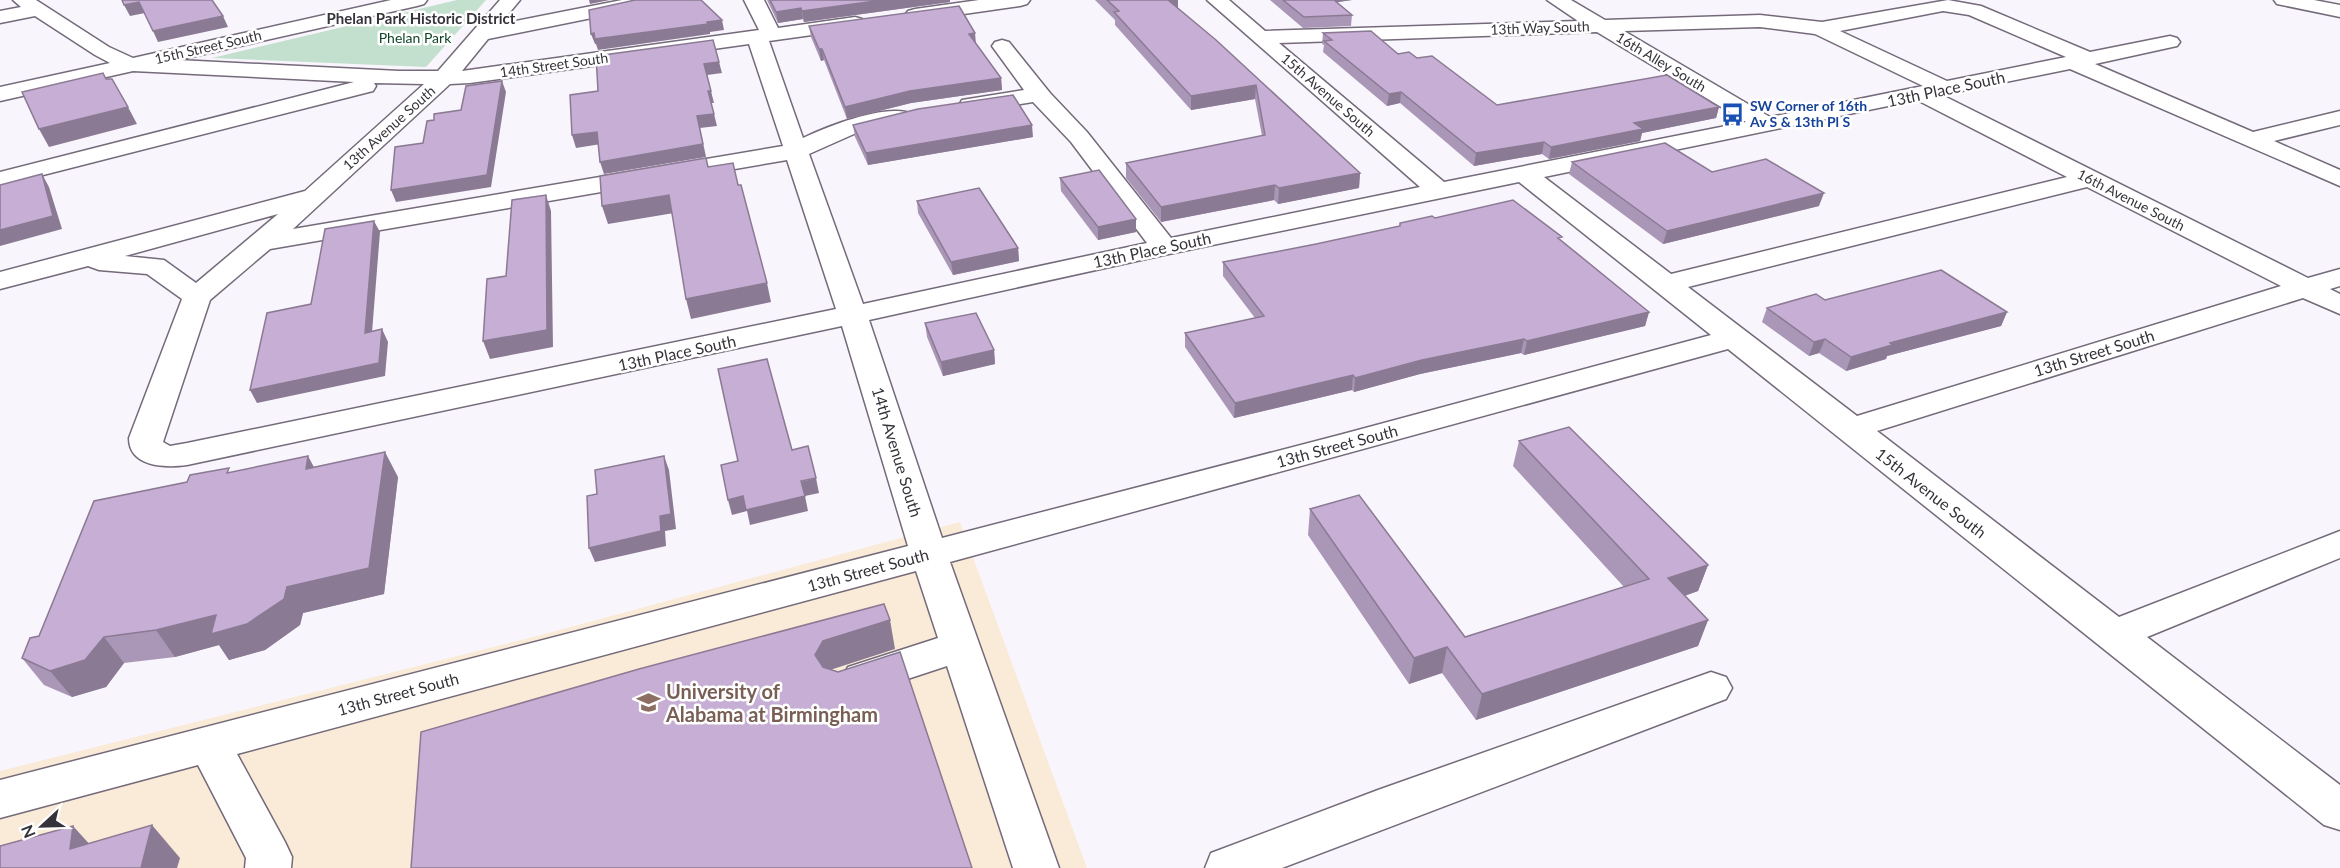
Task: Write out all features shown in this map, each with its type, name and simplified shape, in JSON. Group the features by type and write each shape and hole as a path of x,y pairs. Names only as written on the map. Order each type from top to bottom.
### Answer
{"street":[{"path":"316,0 344,17"},
{"name":"15th Street South","path":"0,94 417,0"},
{"path":"444,78 510,0"},
{"name":"14th Avenue South","path":"754,0 796,151 858,330 929,554 1036,868"},
{"path":"901,17 1020,0"},
{"name":"15th Avenue South","path":"1217,0 1438,190"},
{"name":"16th Alley South","path":"1557,0 1766,124"},
{"path":"1761,0 1947,89"},
{"path":"2284,0 2340,11"},
{"path":"482,34 644,1"},
{"path":"0,17 30,5"},
{"name":"13th Avenue South","path":"30,5 102,51 130,64 399,78 444,78"},
{"path":"1819,28 1943,5 1974,10 2251,140 2340,179"},
{"name":"14th Street South","path":"444,78 470,77 878,20"},
{"name":"13th Way South","path":"1260,37 1760,21 1819,28"},
{"name":"13th Place South","path":"146,438 146,447 153,453 166,457 187,454 1438,190 1947,89 2170,42"},
{"path":"1002,46 1039,94 1079,137 1164,248"},
{"path":"0,178 399,78"},
{"name":"13th Avenue South","path":"146,438 197,297 315,196 444,78"},
{"path":"949,108 1039,94"},
{"name":"16th Avenue South","path":"1922,94 2340,305"},
{"path":"260,242 796,151 838,130 915,114"},
{"path":"2251,140 2340,118"},
{"name":"15th Avenue South","path":"1523,173 2340,811"},
{"path":"1665,284 2089,179"},
{"path":"0,281 315,196"},
{"path":"73,260 154,266 197,297"},
{"name":"13th Street South","path":"1849,429 2340,278"},
{"name":"13th Street South","path":"0,799 929,554 1734,338"},
{"path":"2114,635 2340,544"},
{"path":"845,683 960,646"},
{"path":"1228,868 1394,804 1711,688"},
{"path":"209,744 270,857 268,868"}],"shaded area":[{"name":"University of Alabama at Birmingham","path":"960,522 1087,868 0,868 0,771 541,635"}],"green space":[{"name":"Phelan Park","path":"457,0 486,0 426,67 212,58"}],"building":[{"path":"122,0 212,0 223,16 153,31 139,2 124,5"},
{"path":"635,0 701,0 722,20 707,22 708,24 595,39 594,33 591,34 589,10"},
{"path":"770,0 883,0 802,11 801,8 776,12"},
{"path":"1107,0 1168,0 1216,40 1360,173 1279,188 1275,185 1161,207 1126,163 1265,135 1256,85 1191,96 1114,12 1119,11"},
{"path":"1283,0 1334,0 1352,15 1304,17"},
{"path":"959,6 975,33 969,34 1001,78 910,91 845,107 822,49 819,49 809,26"},
{"path":"1371,31 1398,54 1409,52 1417,58 1432,56 1497,105 1667,75 1719,107 1634,123 1643,129 1551,147 1544,142 1476,153 1401,92 1389,94 1324,41 1332,40 1323,33"},
{"path":"713,40 719,62 704,64 714,114 697,116 703,144 600,162 597,132 572,135 570,95 598,91 596,56"},
{"path":"103,73 106,79 112,79 128,107 39,129 22,92"},
{"path":"502,81 487,175 391,190 395,147 423,143 427,121 434,120 434,114 461,110 466,86"},
{"path":"1013,95 1032,125 866,153 853,125 918,109"},
{"path":"1665,143 1712,172 1766,159 1824,193 1667,231 1572,162"},
{"path":"706,158 708,167 733,163 767,283 686,299 669,195 602,206 600,176"},
{"path":"1099,170 1136,219 1098,227 1060,178"},
{"path":"42,174 53,216 0,230 0,185"},
{"path":"979,188 1018,248 951,262 917,201"},
{"path":"546,195 547,330 483,341 487,279 506,276 512,200"},
{"path":"1513,200 1562,237 1558,238 1649,312 1527,341 1524,339 1422,360 1355,378 1353,375 1235,403 1185,333 1264,316 1223,262 1316,244 1400,226 1400,223 1432,216 1435,218"},
{"path":"374,221 365,333 382,329 379,363 250,390 267,313 311,304 325,229"},
{"path":"1941,270 2007,312 1890,343 1892,345 1851,357 1825,339 1814,342 1767,308 1816,294 1825,300"},
{"path":"976,313 994,350 941,362 925,323"},
{"path":"767,359 792,450 808,446 816,478 801,481 805,496 746,510 743,496 728,500 721,465 738,461 718,369"},
{"path":"1569,427 1708,565 1668,578 1708,620 1482,694 1447,647 1414,658 1310,509 1359,495 1465,637 1649,579 1519,441"},
{"path":"385,452 369,568 287,587 284,599 247,624 211,634 216,615 156,630 104,637 85,660 50,671 22,658 30,638 39,636 94,501 187,482 190,475 229,468 227,473 308,456 306,469"},
{"path":"664,456 671,514 660,516 661,531 589,548 587,496 597,494 595,470"},
{"path":"884,604 890,620 823,641 815,655 823,667 838,672 900,652 972,868 411,868 421,732 639,669"},
{"path":"152,825 141,868 0,868 0,846 73,826 70,849"}],"place":[{"name":"SW Corner of 16th Av S & 13th Pl S","path":"1732,114"},
{"name":"University of Alabama at Birmingham","path":"648,703"}],"district":[{"name":"Phelan Park Historic District","path":"421,19"}]}
